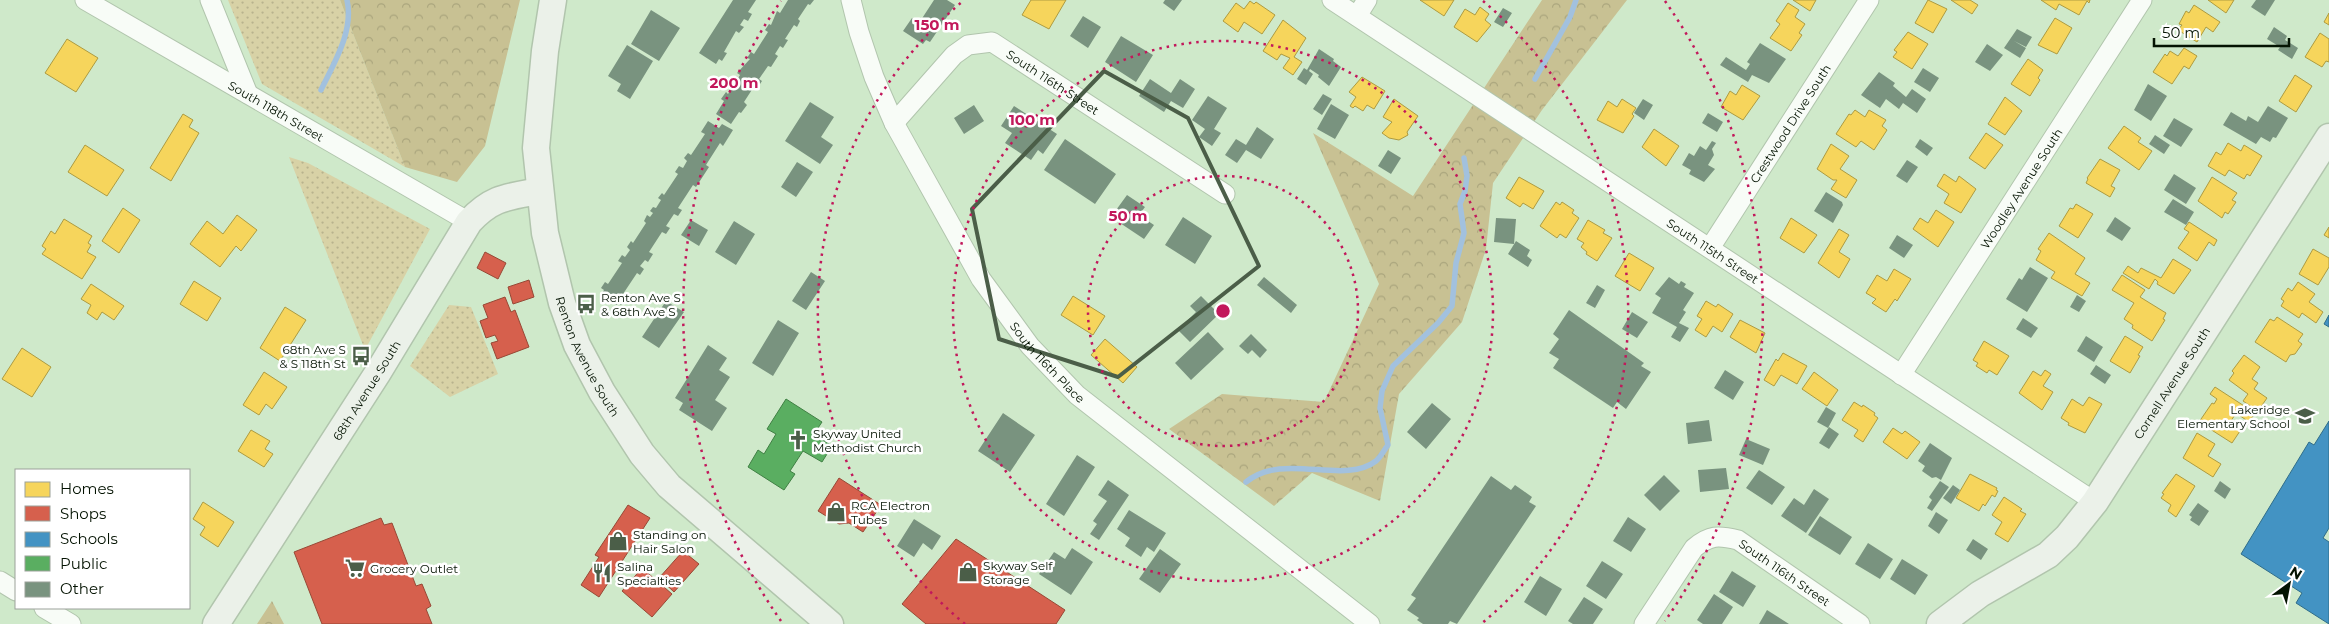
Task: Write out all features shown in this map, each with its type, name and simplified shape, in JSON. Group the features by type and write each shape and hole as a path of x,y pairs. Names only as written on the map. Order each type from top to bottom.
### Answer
{"street":[{"name":"South 118th Street","path":"85,0 469,222"},
{"path":"210,0 248,94"},
{"name":"Renton Avenue South","path":"553,0 545,50 536,148 545,233 562,303 577,345 602,392 642,454 669,486 830,624"},
{"name":"South 116th Place","path":"851,0 862,41 894,123 981,279 1035,351 1084,400 1370,624"},
{"name":"South 115th Street","path":"1332,0 2094,502"},
{"path":"1357,16 1367,0"},
{"name":"Crestwood Drive South","path":"1710,248 1869,0"},
{"name":"Woodley Avenue South","path":"1901,375 2142,0"},
{"name":"South 116th Street","path":"894,123 954,55 968,46 992,42 1225,194"},
{"name":"Cornell Avenue South","path":"1940,624 1980,594 2048,555 2067,536 2094,502 2329,137"},
{"name":"68th Avenue South","path":"216,624 378,374 469,222 482,208 498,200 540,191"},
{"name":"South 116th Street","path":"1644,624 1685,559 1704,540 1721,536 1738,540 1860,624"},
{"path":"0,581 15,590"},
{"path":"46,609 71,624"}],"highlighted area":[{"path":"1104,71 1188,118 1259,266 1118,377 999,339 972,209"}],"shaded area":[{"path":"228,0 340,0 405,167 262,84"},
{"path":"289,157 308,163 430,229 365,350"},
{"path":"449,305 471,307 498,374 450,397 410,366"}],"green space":[{"path":"340,0 520,0 485,146 457,182 405,167"},
{"path":"1542,0 1627,0 1542,110 1493,183 1486,249 1462,322 1399,394 1380,501 1312,473 1274,506 1169,429 1222,394 1324,402 1379,284 1313,133 1413,196"},
{"path":"272,601 284,624 257,624"}],"building: Homes":[{"path":"1031,0 1066,0 1049,29 1022,15"},
{"path":"1420,0 1454,0 1444,16"},
{"path":"1793,0 1816,0 1810,11"},
{"path":"1928,0 1947,9 1933,33 1915,23"},
{"path":"1951,0 1970,0 1978,5 1972,14"},
{"path":"2041,0 2090,0 2089,3 2087,1 2079,15 2059,4 2056,10"},
{"path":"2208,0 2234,0 2226,13"},
{"path":"1250,1 1254,4 1256,2 1275,15 1262,34 1244,22 1238,32 1223,21 1236,3 1244,9"},
{"path":"1788,3 1799,10 1795,17 1805,24 1799,33 1802,35 1791,51 1770,38 1780,24 1776,21"},
{"path":"2194,5 2220,22 2213,32 2206,27 2197,42 2178,30 2182,25 2179,24 2186,11 2189,13"},
{"path":"1480,7 1489,14 1485,20 1491,25 1477,42 1454,27 1465,9 1475,15"},
{"path":"2329,13 2329,25 2324,22"},
{"path":"2055,18 2072,28 2057,54 2038,45"},
{"path":"1283,20 1306,38 1294,57 1302,62 1293,75 1283,68 1290,58 1281,54 1277,60 1263,51"},
{"path":"1908,32 1928,44 1912,69 1893,57 1897,52 1894,50"},
{"path":"2320,33 2329,39 2329,62 2326,61 2322,67 2305,57"},
{"path":"67,39 98,58 76,92 45,73"},
{"path":"2184,48 2197,56 2189,69 2184,66 2172,84 2153,72 2165,54 2167,56 2170,51 2178,56"},
{"path":"2028,59 2043,70 2038,78 2040,80 2030,96 2011,84"},
{"path":"2295,75 2312,86 2296,112 2279,101"},
{"path":"1362,77 1385,91 1374,109 1367,105 1363,111 1355,106 1353,108 1350,106 1356,97 1349,92"},
{"path":"1742,85 1760,96 1743,120 1721,107 1730,91 1736,95"},
{"path":"2005,97 2022,111 2005,135 1988,124"},
{"path":"1394,99 1418,116 1407,132 1408,135 1399,140 1389,138 1382,133 1392,122 1383,117"},
{"path":"1622,99 1636,108 1632,114 1634,116 1623,133 1597,120 1608,101 1617,107"},
{"path":"1855,110 1865,117 1869,110 1886,120 1882,126 1887,130 1874,150 1861,141 1856,147 1836,134 1849,114 1851,115"},
{"path":"183,114 193,120 189,127 199,133 171,181 150,168"},
{"path":"2124,126 2141,138 2138,142 2152,151 2139,170 2108,148"},
{"path":"1654,129 1679,146 1666,166 1642,147"},
{"path":"1986,133 2003,145 1985,169 1969,158"},
{"path":"2228,143 2241,151 2244,145 2262,156 2250,176 2247,174 2244,179 2229,170 2225,176 2208,166 2216,152 2221,155"},
{"path":"1831,144 1849,156 1840,169 1857,180 1846,198 1831,189 1837,180 1833,180 1817,169"},
{"path":"85,145 124,170 107,196 68,172"},
{"path":"2100,159 2120,170 2111,186 2115,188 2110,197 2086,183 2087,178"},
{"path":"1944,174 1956,182 1959,176 1976,189 1961,213 1944,203 1949,194 1937,186"},
{"path":"1519,177 1544,191 1533,209 1523,203 1520,207 1506,198"},
{"path":"2212,177 2237,193 2232,200 2236,202 2228,214 2225,212 2222,218 2198,201"},
{"path":"1556,202 1560,205 1562,202 1574,210 1572,213 1579,218 1566,238 1560,234 1557,238 1540,226"},
{"path":"2076,204 2093,214 2078,238 2059,226 2070,208 2073,209"},
{"path":"123,208 140,220 119,253 102,241"},
{"path":"1936,210 1954,222 1938,247 1913,229 1920,218 1928,223"},
{"path":"237,215 257,230 241,251 236,246 220,267 190,244 207,221 223,234"},
{"path":"1791,218 1817,235 1804,253 1780,238"},
{"path":"64,219 92,236 88,243 91,245 87,252 96,257 82,279 42,254 46,249 42,246 51,231 55,234"},
{"path":"1588,220 1605,230 1603,233 1612,238 1597,261 1586,254 1587,252 1581,247 1584,243 1577,239"},
{"path":"2189,222 2217,240 2214,246 2209,242 2197,261 2178,248 2189,232 2184,229"},
{"path":"2329,227 2329,238 2324,235"},
{"path":"1839,229 1849,235 1839,252 1850,259 1839,278 1818,263"},
{"path":"2049,233 2085,258 2075,274 2090,283 2082,296 2051,278 2055,272 2036,260 2041,251 2038,249"},
{"path":"2313,249 2329,258 2329,267 2318,285 2299,274"},
{"path":"1629,253 1654,268 1640,291 1615,276"},
{"path":"2173,259 2191,270 2174,294 2157,284 2158,282 2155,279 2149,289 2123,273 2128,266 2138,273 2141,268 2161,278"},
{"path":"1894,269 1911,279 1897,301 1895,299 1886,312 1872,303 1876,299 1866,293 1877,275 1887,281"},
{"path":"2122,275 2145,290 2140,297 2166,313 2163,319 2165,320 2152,341 2132,328 2133,325 2124,319 2134,303 2112,290"},
{"path":"194,281 221,298 207,321 180,304"},
{"path":"2298,282 2315,294 2309,302 2323,312 2316,323 2302,313 2299,318 2281,306 2284,301 2281,299 2288,288 2292,291"},
{"path":"91,284 124,306 114,320 102,312 97,320 87,313 91,305 81,299"},
{"path":"1073,296 1105,316 1093,335 1061,315"},
{"path":"1706,301 1716,307 1718,304 1733,314 1722,332 1713,326 1706,337 1695,330 1702,319 1697,316"},
{"path":"285,307 306,320 280,361 260,348"},
{"path":"2277,317 2303,334 2298,341 2302,344 2295,354 2290,355 2286,362 2255,342 2270,319 2274,321"},
{"path":"1740,320 1765,333 1756,353 1730,337"},
{"path":"2125,336 2143,347 2130,373 2110,361"},
{"path":"1105,339 1137,367 1123,383 1091,355"},
{"path":"1984,341 2009,356 1997,375 1989,370 1987,373 1976,366 1978,363 1973,360"},
{"path":"22,348 51,367 32,397 2,379"},
{"path":"1783,353 1807,366 1797,384 1781,375 1774,386 1764,380 1776,359 1778,361"},
{"path":"2244,355 2260,367 2252,379 2258,383 2254,389 2267,398 2258,411 2243,401 2248,394 2229,380 2234,373 2232,371"},
{"path":"2045,370 2051,374 2043,386 2053,392 2042,410 2019,393 2033,371 2041,376"},
{"path":"264,372 287,387 272,409 266,404 259,415 243,405"},
{"path":"1814,372 1838,390 1827,406 1802,389"},
{"path":"2215,387 2255,413 2249,422 2236,413 2231,421 2242,428 2232,443 2199,422 2217,399 2210,394"},
{"path":"2089,397 2102,404 2085,433 2068,425 2069,423 2061,418 2072,399 2083,406"},
{"path":"1854,402 1862,407 1863,405 1875,413 1874,415 1878,418 1863,442 1854,436 1858,430 1842,420"},
{"path":"1893,428 1902,434 1905,431 1920,442 1907,459 1883,442"},
{"path":"251,430 270,441 265,449 273,454 264,467 238,451"},
{"path":"2197,433 2215,444 2208,456 2221,464 2213,477 2183,458"},
{"path":"1970,474 1997,488 1996,490 1998,491 1995,497 1992,495 1985,506 1983,504 1979,511 1956,498"},
{"path":"2176,474 2195,486 2176,517 2168,511 2171,505 2161,498 2164,494 2162,493"},
{"path":"2004,497 2022,509 2020,511 2026,514 2008,542 1995,534 2002,522 1992,515"},
{"path":"203,502 234,522 218,547 200,535 205,527 193,519"}],"building: Shops":[{"path":"485,252 506,263 498,279 477,268"},
{"path":"529,280 534,297 513,304 508,287"},
{"path":"505,297 511,312 515,310 529,347 497,359 491,343 498,341 495,335 486,338 480,321 488,318 483,305"},
{"path":"839,478 881,505 863,532 849,523 839,524 818,511"},
{"path":"628,505 650,518 599,597 581,585 599,557 595,555"},
{"name":"Grocery Outlet","path":"381,518 384,525 392,523 416,586 422,584 431,606 426,609 432,624 322,624 294,552"},
{"name":"Skyway Self Storage","path":"956,539 1065,610 1056,624 926,624 902,604"},
{"path":"683,551 699,564 674,592 659,578"},
{"path":"642,568 672,594 652,617 622,591"}],"building: Schools":[{"path":"2329,315 2329,327 2324,324"},
{"path":"2329,421 2329,528 2323,538 2329,542 2329,624 2296,603 2302,593 2241,554 2309,442 2314,445"}],"building: Public":[{"name":"Skyway United Methodist Church","path":"786,399 822,422 814,434 832,446 822,462 803,451 790,471 795,474 784,490 748,467 758,450 764,454 776,434 767,429"}],"building: Other":[{"path":"733,0 756,0 748,12 752,14 748,21 744,19 740,25 744,27 739,33 736,31 724,52 727,53 722,61 719,59 716,64 699,53"},
{"path":"788,0 814,0 810,5 808,4 798,19 800,21 797,27 794,25 785,39 788,40 783,48 780,46 775,54 778,56 771,67 768,66 759,79 762,81 758,87 755,85 744,102 747,105 741,113 739,112 731,124 716,114 724,101 721,99 726,92 728,94 740,75 737,73 750,59 747,58 751,52 754,54 768,32 765,30 769,24 771,25 777,11 780,13"},
{"path":"934,0 947,0 955,5 930,42 926,40 923,44 903,31 912,18 919,23"},
{"path":"1165,0 1182,0 1174,11 1163,3"},
{"path":"2256,0 2275,0 2265,16 2251,7"},
{"path":"1503,8 1512,13 1503,27 1494,22"},
{"path":"651,10 680,28 659,61 631,44"},
{"path":"1083,16 1101,27 1088,48 1070,36"},
{"path":"2274,27 2287,36 2285,40 2298,48 2292,59 2278,50 2280,47 2267,39"},
{"path":"2017,29 2032,37 2026,47 2014,41 2026,48 2020,58 2004,48"},
{"path":"1121,36 1153,55 1136,82 1105,62"},
{"path":"1760,43 1786,59 1769,83 1752,75 1748,82 1720,65 1726,57 1746,70 1750,64 1747,62"},
{"path":"1987,44 2003,55 1990,71 1975,62"},
{"path":"627,45 653,61 630,99 617,91 621,84 608,76"},
{"path":"1319,49 1334,59 1333,61 1341,67 1329,86 1318,77 1319,75 1310,69 1309,71 1313,74 1306,85 1297,79 1304,68 1307,70"},
{"path":"1923,68 1939,78 1930,92 1914,82"},
{"path":"1879,72 1895,83 1893,86 1906,97 1912,89 1926,99 1917,113 1903,103 1899,109 1886,99 1880,108 1861,95"},
{"path":"1150,79 1171,93 1180,79 1195,89 1183,108 1171,101 1164,112 1139,96"},
{"path":"2148,84 2167,96 2151,121 2134,110"},
{"path":"1323,94 1332,99 1322,115 1313,109"},
{"path":"1208,96 1227,108 1214,129 1221,133 1212,146 1199,137 1205,129 1192,120"},
{"path":"1643,99 1653,105 1644,120 1634,113"},
{"path":"810,102 834,117 821,137 833,145 820,164 785,141"},
{"path":"1331,104 1349,115 1335,139 1317,129"},
{"path":"974,105 984,121 964,134 954,118"},
{"path":"1014,106 1057,134 1043,154 1038,150 1031,160 1005,143 1012,133 1001,126"},
{"path":"2268,106 2288,118 2276,138 2273,137 2270,142 2261,137 2256,144 2223,125 2231,112 2246,121 2248,116 2258,122"},
{"path":"1708,113 1723,122 1717,132 1702,123"},
{"path":"2174,118 2193,129 2181,147 2163,136"},
{"path":"708,121 719,128 722,124 733,130 723,146 720,143 706,165 709,167 696,187 693,185 678,208 682,210 678,216 674,214 666,226 670,228 666,234 662,232 649,252 653,254 648,262 645,260 640,266 644,269 640,275 637,273 621,297 625,299 621,305 618,303 617,305 601,295 604,290 601,288 605,282 608,284 622,263 618,261 622,255 625,257 630,250 627,247 631,241 633,243 646,223 644,221 647,215 650,217 653,213 650,211 653,207 656,208 661,200 658,198 662,193 664,195 678,174 675,172 679,166 683,168 687,161 684,158 688,153 691,155 705,134 701,132"},
{"path":"1257,127 1274,139 1261,159 1246,150 1237,163 1225,155 1236,139 1246,145"},
{"path":"2155,135 2170,145 2164,154 2149,144"},
{"path":"1065,139 1116,174 1095,204 1044,170"},
{"path":"1920,139 1933,148 1927,156 1915,147"},
{"path":"1712,141 1716,143 1712,149 1714,155 1708,165 1715,169 1704,182 1689,174 1691,170 1682,165 1689,153 1694,156 1700,146 1706,150"},
{"path":"1388,150 1401,158 1391,174 1378,166"},
{"path":"1907,160 1918,167 1907,183 1896,176"},
{"path":"797,162 813,172 796,197 781,187"},
{"path":"2174,174 2196,188 2186,204 2164,190"},
{"path":"1826,192 1842,202 1843,205 1833,223 1814,211"},
{"path":"1127,195 1145,207 1139,215 1154,225 1144,239 1111,217"},
{"path":"2173,199 2194,212 2186,225 2164,212"},
{"path":"1183,217 1212,236 1195,264 1165,245"},
{"path":"2115,217 2131,228 2122,241 2106,231"},
{"path":"1496,218 1516,219 1514,244 1494,242"},
{"path":"691,220 708,230 699,246 681,235"},
{"path":"734,221 755,234 736,265 715,252"},
{"path":"1897,235 1913,245 1904,258 1889,248"},
{"path":"1516,241 1530,250 1527,256 1532,260 1528,267 1508,254"},
{"path":"2030,267 2048,278 2027,312 2006,299 2019,278 2022,280"},
{"path":"811,272 825,281 806,310 792,301"},
{"path":"1264,277 1297,305 1291,313 1257,285"},
{"path":"1669,277 1679,284 1681,281 1686,284 1684,287 1694,293 1683,310 1686,312 1679,323 1689,328 1680,342 1671,337 1677,327 1652,313 1661,298 1655,294"},
{"path":"1597,285 1605,290 1595,308 1586,303"},
{"path":"2077,295 2086,301 2079,312 2070,307"},
{"path":"1201,296 1219,314 1190,342 1178,330 1196,312 1190,306"},
{"path":"666,301 684,312 659,348 642,337"},
{"path":"1569,310 1644,363 1641,366 1651,372 1626,409 1617,402 1613,408 1553,368 1559,359 1549,353 1559,339 1553,334"},
{"path":"1632,312 1648,322 1637,338 1622,329"},
{"path":"2023,318 2038,328 2031,338 2016,329"},
{"path":"778,320 799,333 773,376 752,363"},
{"path":"1208,332 1224,349 1191,380 1175,363"},
{"path":"1251,334 1267,350 1260,358 1252,350 1248,354 1239,346"},
{"path":"2086,336 2103,347 2094,362 2077,351"},
{"path":"708,345 727,358 719,370 730,377 715,400 727,408 712,431 679,410 683,403 675,398"},
{"path":"2096,365 2111,375 2105,384 2090,374"},
{"path":"1725,370 1744,382 1733,400 1714,388"},
{"path":"1432,403 1451,419 1426,449 1407,432"},
{"path":"1826,407 1836,413 1828,428 1817,422"},
{"path":"1003,413 1035,435 1010,472 978,451"},
{"path":"1709,420 1712,441 1688,444 1686,423"},
{"path":"1829,427 1839,434 1829,449 1819,443"},
{"path":"1746,439 1770,449 1763,465 1739,455"},
{"path":"1930,443 1952,458 1941,480 1936,477 1932,478 1922,471 1925,466 1918,461"},
{"path":"1077,455 1095,467 1064,516 1046,504"},
{"path":"1726,468 1729,489 1700,492 1698,470"},
{"path":"1759,470 1785,487 1772,505 1746,488"},
{"path":"1664,475 1680,491 1660,511 1644,495"},
{"path":"1491,476 1511,490 1515,485 1532,497 1529,502 1536,506 1457,624 1450,621 1448,624 1423,624 1417,620 1419,618 1407,610 1416,598 1411,595"},
{"path":"1108,480 1129,495 1099,540 1090,534 1097,524 1093,521 1107,501 1098,495"},
{"path":"1940,481 1949,487 1932,511 1927,508 1932,500 1929,497"},
{"path":"2220,481 2231,489 2225,499 2214,491"},
{"path":"1953,485 1960,490 1951,504 1943,498"},
{"path":"1814,489 1829,499 1806,533 1781,516 1794,498 1804,505"},
{"path":"2198,503 2209,511 2199,526 2190,520 2192,517 2189,515"},
{"path":"1129,510 1166,533 1154,552 1147,547 1141,557 1125,546 1130,538 1117,529"},
{"path":"1936,512 1948,520 1939,534 1928,526"},
{"path":"1820,516 1852,537 1840,555 1808,535"},
{"path":"1628,517 1646,529 1631,552 1613,541"},
{"path":"914,519 941,536 932,550 923,543 914,557 897,546"},
{"path":"1973,539 1988,549 1981,560 1966,550"},
{"path":"1868,543 1893,559 1880,579 1855,564"},
{"path":"1072,548 1093,562 1071,595 1039,574 1054,552 1065,559"},
{"path":"1160,549 1181,564 1160,593 1139,579"},
{"path":"1902,559 1928,575 1915,595 1890,579"},
{"path":"1602,561 1623,574 1606,599 1586,586"},
{"path":"1732,571 1756,586 1743,607 1719,592"},
{"path":"1540,576 1562,589 1546,616 1524,602"},
{"path":"1714,594 1733,607 1722,624 1703,624 1697,620"},
{"path":"1584,597 1603,609 1593,624 1573,624 1568,621"},
{"path":"1767,610 1789,624 1759,624"}],"waterway":[{"path":"321,90 342,46 348,23 347,0"},
{"path":"1535,79 1570,17 1576,0"},
{"path":"1246,482 1261,473 1278,469 1347,470 1362,468 1376,461 1388,445 1380,408 1382,391 1393,366 1438,323 1452,306 1456,263 1464,233 1460,204 1465,191 1467,176 1464,158"}],"place":[{"name":"Renton Ave S & 68th Ave S","path":"586,304"},
{"name":"68th Ave S & S 118th St","path":"361,356"},
{"name":"Lakeridge Elementary School","path":"2305,416"},
{"name":"Skyway United Methodist Church","path":"798,440"},
{"name":"RCA Electron Tubes","path":"836,512"},
{"name":"Standing on Hair Salon","path":"618,541"},
{"name":"Grocery Outlet","path":"355,568"},
{"name":"Skyway Self Storage","path":"968,572"},
{"name":"Salina Specialties","path":"602,573"}]}
